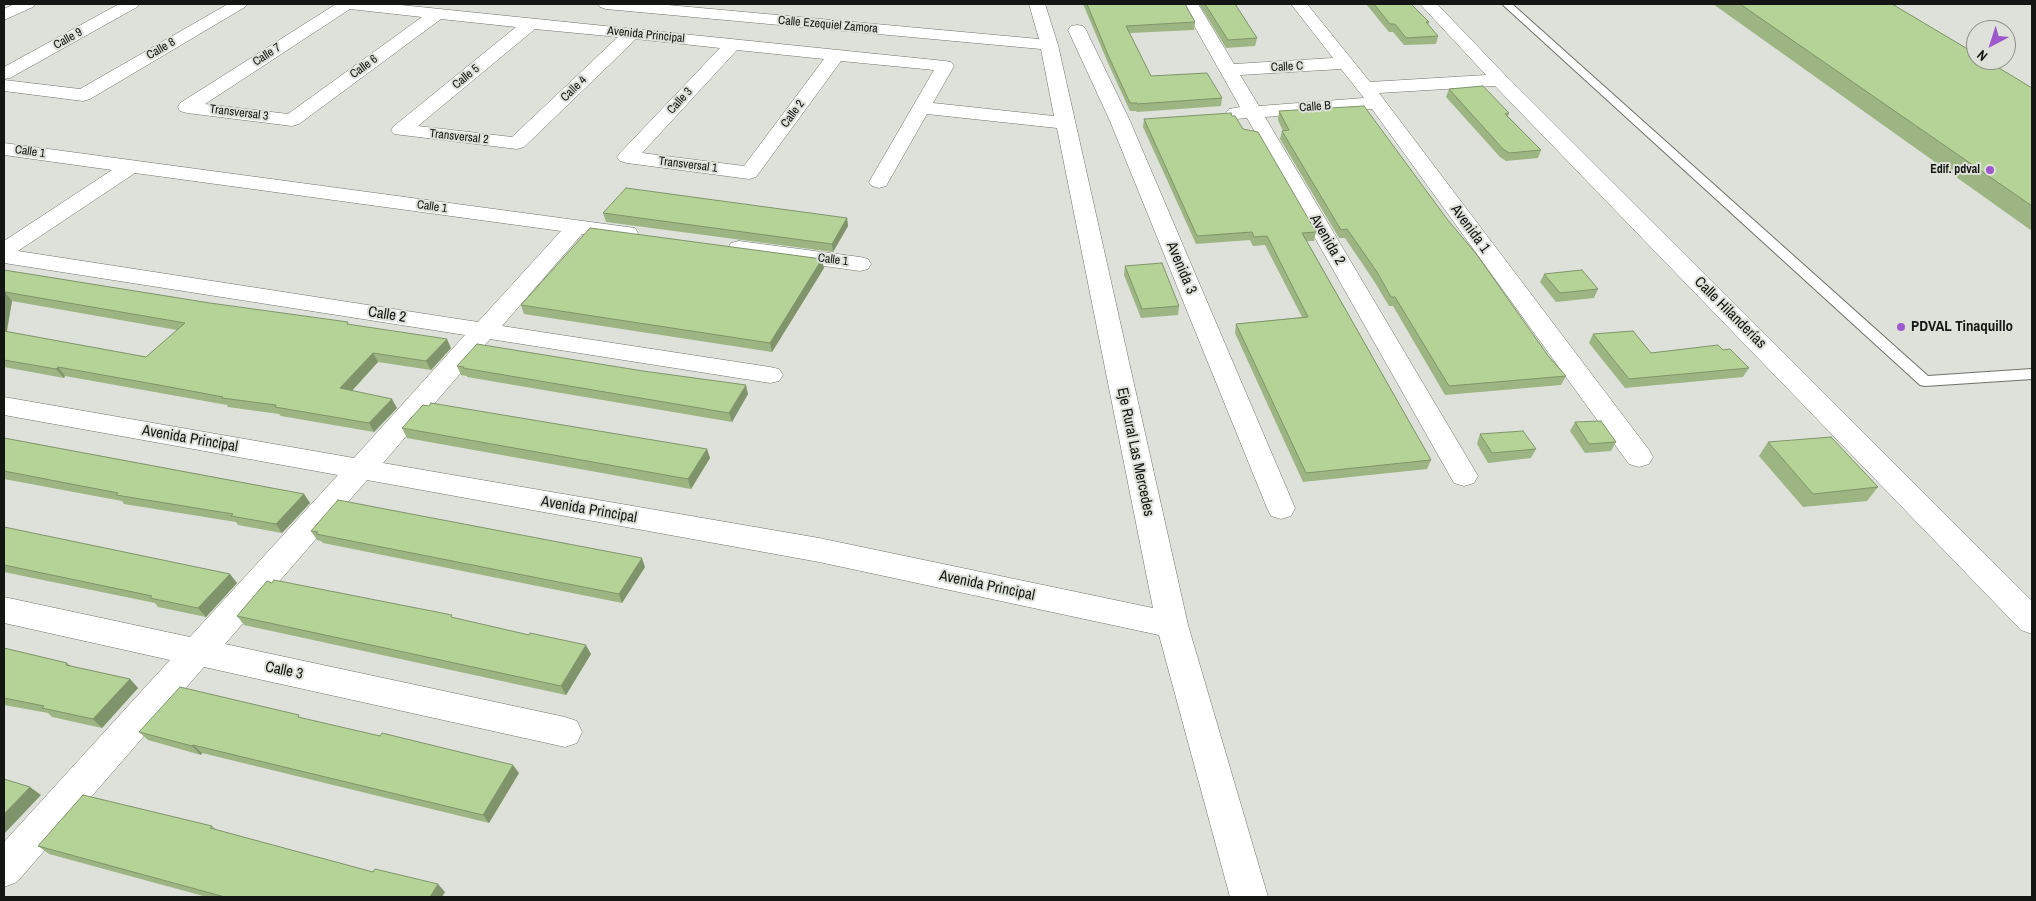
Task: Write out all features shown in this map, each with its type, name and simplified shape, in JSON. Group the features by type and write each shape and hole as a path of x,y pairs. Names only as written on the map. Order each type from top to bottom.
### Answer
{"street":[{"path":"4,15 27,4"},
{"name":"Calle 9","path":"4,74 131,4"},
{"name":"Calle 8","path":"4,86 82,95 239,4"},
{"name":"Avenida Principal","path":"346,4 945,66 922,108"},
{"name":"Calle 7","path":"187,107 346,4"},
{"name":"Calle Ezequiel Zamora","path":"606,4 1049,45"},
{"path":"783,21 797,4"},
{"name":"Eje Rural Las Mercedes","path":"1035,4 1049,45 1172,624 1249,897"},
{"name":"Avenida 2","path":"1190,4 1464,476"},
{"name":"Avenida 1","path":"1299,4 1371,95 1639,457"},
{"name":"Calle Hilanderías","path":"1428,4 1500,80 2032,620"},
{"name":"Calle 6","path":"292,120 437,14"},
{"name":"Calle 5","path":"401,130 532,23"},
{"name":"Avenida 3","path":"1077,30 1130,121 1281,508"},
{"name":"Calle 4","path":"517,143 631,34"},
{"name":"Calle 3","path":"627,157 733,44"},
{"name":"Calle 2","path":"749,173 836,55"},
{"name":"Calle C","path":"1228,70 1346,63"},
{"name":"Calle B","path":"1215,114 1252,112 1371,95 1500,80"},
{"name":"Transversal 3","path":"187,107 292,120"},
{"path":"879,182 922,108 1065,123"},
{"name":"Transversal 2","path":"401,130 517,143"},
{"name":"Calle 1","path":"4,148 645,236"},
{"name":"Transversal 1","path":"627,157 749,173"},
{"path":"4,251 132,166"},
{"path":"4,869 576,226"},
{"name":"Calle 1","path":"723,246 860,264"},
{"name":"Calle 2","path":"4,256 770,375"},
{"name":"Avenida Principal","path":"4,406 819,550 1172,624"},
{"name":"Calle 3","path":"4,610 565,732"}],"lane":[{"path":"1507,4 1925,382 2032,374"}],"building":[{"path":"1087,4 1185,4 1195,22 1126,26 1151,76 1207,73 1222,98 1130,103"},
{"path":"1205,4 1235,4 1257,38 1228,40"},
{"path":"1374,4 1411,4 1429,22 1426,22 1438,36 1406,38 1395,24 1390,24"},
{"name":"Edif. pdval","path":"1740,4 1892,4 1966,48 1966,70 2002,70 2032,88 2032,206"},
{"path":"1483,86 1509,113 1505,114 1541,150 1509,153 1503,149 1449,89"},
{"path":"1364,106 1447,219 1477,255 1549,357 1566,376 1449,386 1395,297 1391,297 1377,272 1347,229 1341,230 1282,131 1289,130 1279,111"},
{"path":"1231,113 1243,129 1258,132 1316,232 1302,233 1431,460 1306,473 1236,324 1308,317 1267,236 1254,237 1252,232 1197,236 1144,119"},
{"path":"626,188 847,218 832,244 603,213"},
{"path":"590,228 822,259 770,343 521,305"},
{"path":"1162,263 1179,306 1142,309 1125,266"},
{"path":"4,270 210,303 348,322 347,324 447,339 426,361 373,353 340,388 392,399 369,423 58,367 56,369 4,360 4,331 146,357 185,323 5,292 4,297"},
{"path":"1582,270 1598,289 1560,293 1544,274"},
{"path":"1633,331 1651,353 1718,345 1723,350 1730,349 1749,368 1629,379 1593,334"},
{"path":"477,344 643,371 746,385 729,413 457,366"},
{"path":"431,403 707,449 688,479 402,428 423,405 429,406"},
{"path":"1601,421 1616,442 1589,444 1575,422"},
{"path":"1523,431 1536,449 1492,453 1480,434"},
{"path":"1831,437 1878,487 1813,494 1768,442"},
{"path":"4,438 304,494 276,524 231,516 233,514 116,495 118,493 4,471"},
{"path":"338,500 642,558 619,594 316,534 318,532 311,531"},
{"path":"4,527 230,574 198,608 150,598 152,596 4,565"},
{"path":"274,580 452,615 451,617 529,635 530,633 586,645 561,686 237,616 267,581 272,583"},
{"path":"4,648 67,663 66,665 130,679 93,719 42,708 44,706 4,698"},
{"path":"180,687 299,715 298,717 380,736 382,733 513,765 483,815 139,732"},
{"path":"4,779 30,787 4,814"},
{"path":"83,795 212,826 210,828 373,872 375,869 438,884 430,897 225,897 38,846"}],"place":[{"name":"Edif. pdval","path":"1990,170"},
{"name":"PDVAL Tinaquillo","path":"1901,327"}]}
